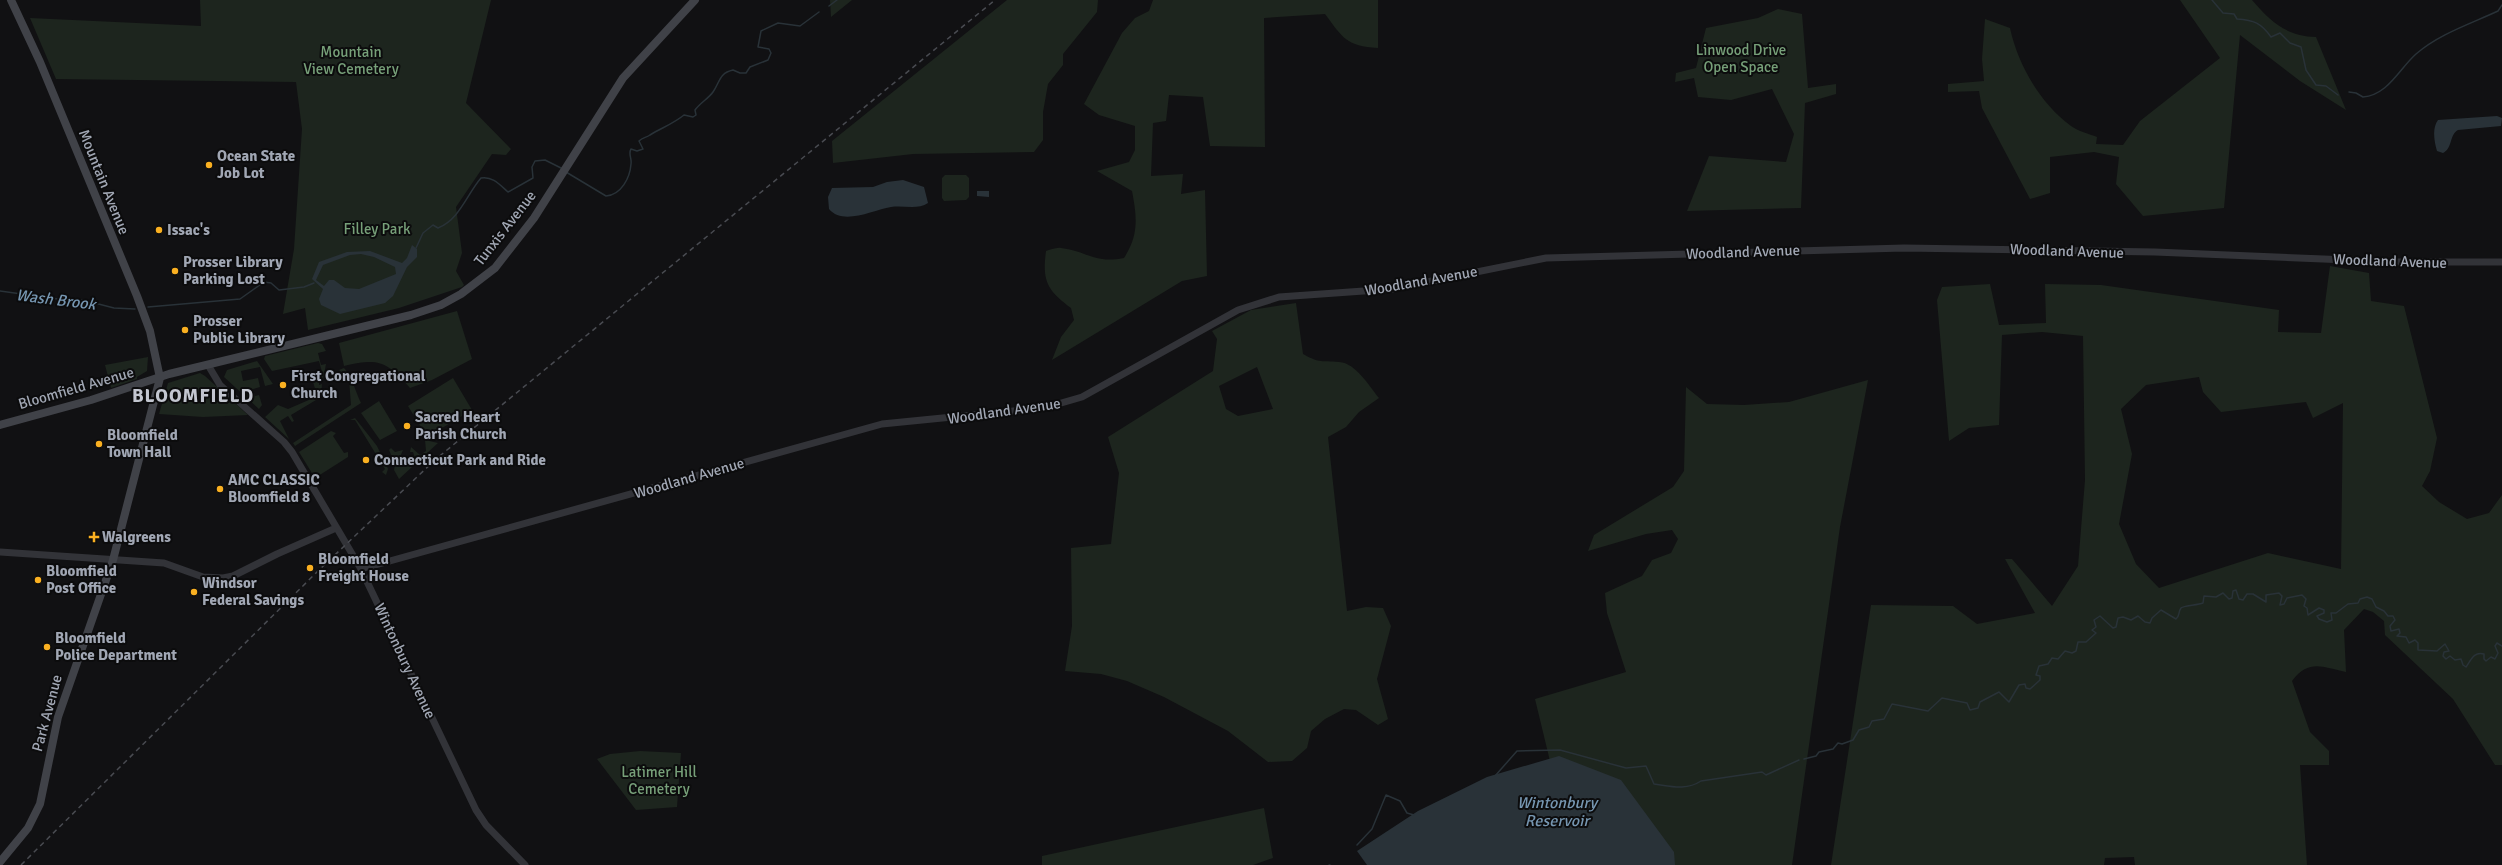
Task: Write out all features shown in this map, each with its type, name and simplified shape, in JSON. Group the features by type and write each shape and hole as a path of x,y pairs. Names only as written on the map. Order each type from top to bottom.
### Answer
{"main road":[{"name":"Mountain Avenue","path":"12,0 40,62 137,296 150,331 160,378"},
{"name":"Tunxis Avenue","path":"160,378 411,315 441,305 461,294 495,268 534,218 623,78 695,0"},
{"name":"Bloomfield Avenue","path":"0,425 86,401 160,378"},
{"name":"Park Avenue","path":"0,862 28,828 40,804 60,708 113,560 160,378"}],"street":[{"name":"Woodland Avenue","path":"361,569 882,424 980,416 1044,408 1064,403 1082,397 1238,310 1279,297 1392,289 1546,258 1904,248 2154,252 2396,262 2502,262"},
{"name":"Wintonbury Avenue","path":"208,365 220,385 284,442 361,569 476,810 486,825 525,865"},
{"path":"0,552 164,563 203,577 223,578 233,576 277,554 336,528"}],"green space":[{"path":"200,0 491,0 466,103 511,149 506,155 492,154 456,207 462,253 456,271 464,285 462,287 399,308 308,330 305,308 283,314 294,249 302,129 296,82 56,79 30,18 201,26"},
{"path":"830,0 852,0 831,17"},
{"path":"1007,0 1098,0 1097,12 1063,54 1063,65 1048,84 1043,112 1043,140 1034,152 913,154 833,163 832,141"},
{"path":"1153,0 1378,0 1378,48 1352,43 1341,35 1325,14 1264,18 1265,147 1210,146 1203,97 1169,95 1166,121 1153,123 1151,176 1183,174 1181,194 1205,190 1207,276 1182,281 1052,360 1061,337 1074,320 1071,308 1056,296 1048,284 1045,270 1046,251 1061,248 1098,258 1124,258 1129,250 1134,234 1136,218 1132,191 1097,171 1129,162 1135,150 1135,126 1099,115 1084,104 1122,33 1135,18 1149,11"},
{"path":"2180,0 2252,0 2266,15 2288,31 2305,36 2316,37 2346,110 2300,81 2240,35 2224,208 2143,216 2116,184 2119,157 2094,152 2050,157 2050,193 2030,199 1982,108 1979,91 1948,92 1948,84 1984,81 1982,59 1985,19 2010,28 2019,56 2032,82 2040,95 2060,117 2074,128 2097,137 2096,144 2123,145 2140,121 2220,58"},
{"name":"Linwood Drive Open Space","path":"1778,9 1802,14 1808,88 1836,84 1836,94 1805,103 1801,208 1687,211 1709,156 1786,162 1794,134 1772,89 1731,100 1698,97 1694,78 1675,82 1676,73 1696,68 1706,28 1758,18"},
{"path":"945,175 966,175 969,178 969,197 966,200 944,201 942,198 942,178"},
{"path":"2330,266 2369,273 2371,301 2404,306 2437,438 2430,471 2422,486 2439,502 2467,519 2489,513 2502,495 2502,765 2495,765 2453,699 2385,635 2384,621 2373,612 2364,609 2344,630 2346,672 2316,666 2310,667 2298,674 2292,681 2310,732 2329,751 2329,765 2300,765 2307,865 2135,865 2134,857 2105,858 2104,865 1831,865 1871,605 1953,606 1977,624 2035,613 2005,559 2012,559 2052,606 2078,566 2085,480 2083,336 2042,332 2002,335 1999,425 1969,428 1949,441 1937,300 1942,287 1990,284 1999,325 2046,323 2045,284 2101,285 2279,310 2278,332 2321,333","holes":["2199,377 2203,392 2221,412 2306,402 2313,418 2343,403 2341,569 2268,553 2159,588 2136,564 2119,524 2132,454 2121,409 2146,385"]},
{"path":"1296,303 1303,354 1321,361 1345,363 1351,366 1362,376 1379,398 1359,412 1346,427 1328,437 1347,611 1366,607 1383,608 1391,626 1377,679 1388,719 1378,725 1356,710 1344,709 1325,719 1311,731 1307,748 1292,761 1268,762 1228,731 1164,697 1127,681 1101,674 1065,671 1072,626 1071,548 1111,544 1119,473 1108,437 1213,371 1217,339 1212,331 1251,310","holes":["1257,367 1273,409 1238,416 1226,409 1219,386"]},
{"path":"457,311 472,359 432,380 410,388 388,367 381,364 366,362 344,366 339,343"},
{"path":"318,343 322,344 326,351 318,353 321,365 326,364 323,380 319,381 319,385 322,384 321,397 291,415 294,421 292,422 288,416 280,421 289,439 265,417 278,405 288,409 311,399 316,392 311,375 322,372 319,361 272,371 264,359 265,356"},
{"path":"148,357 147,371 137,377 137,379 111,388 105,365"},
{"path":"257,361 273,384 265,386 260,367 241,371 243,381 258,378 260,387 253,389 255,396 259,395 262,405 259,409 224,377 227,370"},
{"path":"344,368 351,379 361,403 295,446 293,443 351,405 349,379 339,370"},
{"path":"200,373 248,415 203,417 159,414 168,383"},
{"path":"453,378 472,410 427,437 408,406"},
{"path":"1868,380 1840,527 1792,865 1606,865 1557,790 1535,699 1626,672 1607,613 1605,593 1642,576 1652,560 1671,553 1678,539 1672,530 1646,534 1588,551 1594,535 1673,487 1684,471 1686,387 1707,404 1744,405 1789,402"},
{"path":"379,401 397,431 380,440 361,413"},
{"path":"355,418 377,446 388,469 386,475 382,472 385,469 355,420 350,420"},
{"path":"331,431 336,433 333,436 344,453 348,452 348,457 315,478 299,452"},
{"path":"425,440 438,443 399,479 394,470 395,465 400,463 402,467 412,464 411,460 415,458 413,452 410,452 411,447 420,455 426,451"},
{"path":"391,448 395,452 403,450 400,457 393,459 389,450"},
{"name":"Latimer Hill Cemetery","path":"640,751 681,753 677,807 636,810 597,759 610,754"},
{"path":"1264,808 1273,858 1253,865 1042,865 1042,856"}],"water":[{"path":"2497,116 2502,118 2501,126 2458,130 2453,135 2450,145 2446,151 2443,153 2437,151 2434,131 2438,120"},
{"path":"903,180 924,187 928,203 915,207 891,207 850,217 835,214 829,209 828,197 832,188 873,187 887,182"},
{"path":"977,191 989,191 989,197 977,196"},
{"path":"412,245 417,249 417,257 407,267 393,296 385,303 340,314 321,305 319,299 323,289 312,279 319,262 347,252 370,251 402,263 407,258","holes":["361,254 374,257 395,267 396,274 359,289 345,288 334,280 329,280 324,286 316,280 323,265 350,255"]},
{"name":"Wintonbury Reservoir","path":"1559,756 1621,780 1674,852 1675,865 1367,865 1357,851 1418,811 1487,777"}],"waterway":[{"name":"Wash Brook","path":"829,6 837,0"},
{"name":"Wash Brook","path":"2212,0 2223,13 2234,14 2237,19 2253,21 2264,28 2271,37 2280,33 2290,43 2301,47 2306,70 2316,85 2326,86 2338,95"},
{"name":"Wash Brook","path":"2349,92 2356,93 2363,97 2379,92 2416,54 2425,47 2455,30 2498,11 2502,5"},
{"name":"Wash Brook","path":"566,172 606,196 616,193 624,185 629,175 631,149 637,151 643,149 639,141 640,140 684,115 693,117 696,115 695,110 711,94 720,78 728,71 733,70 740,73 746,73 750,67 768,60 771,53 769,49 758,47 761,31 778,23 800,26 819,12"},
{"name":"Wash Brook","path":"416,248 423,233 433,225 438,228 452,219 481,178 489,178 493,180 508,192 533,178 532,167 535,161 545,160 561,168"},
{"name":"Wash Brook","path":"148,307 240,299 264,282 271,283 279,290 304,287 314,283"},
{"name":"Wash Brook","path":"0,291 65,300 83,300 114,308 135,309"},
{"path":"1804,759 1816,756 1819,752 1833,749 1838,743 1842,744 1853,740 1859,730 1869,727 1872,721 1884,719 1892,704 1928,711 1942,698 1967,703 1970,710 1978,708 1980,702 1999,692 2009,702 2019,685 2025,684 2026,688 2030,689 2040,680 2040,676 2036,675 2039,666 2048,664 2052,658 2058,659 2065,651 2072,653 2076,651 2078,642 2086,642 2096,633 2092,630 2096,627 2094,620 2100,616 2113,628 2116,627 2118,618 2123,617 2131,620 2138,616 2145,622 2150,623 2152,618 2161,610 2176,619 2181,608 2203,603 2204,596 2216,597 2223,593 2229,599 2232,598 2233,591 2236,590 2239,599 2243,600 2247,594 2253,594 2266,602 2266,595 2279,593 2282,596 2280,605 2284,604 2287,598 2302,595 2306,599 2304,606 2307,608 2308,615 2319,608 2324,610 2324,613 2317,616 2319,619 2327,622 2332,620 2331,613 2336,613 2348,604 2358,603 2360,599 2367,597 2372,599 2376,607 2384,611 2388,616 2393,616 2395,620 2390,626 2391,631 2399,629 2400,633 2397,636 2406,637 2409,643 2415,640 2418,643 2418,650 2437,651 2445,644 2449,651 2444,652 2443,656 2446,659 2450,656 2455,660 2461,659 2463,665 2466,667 2475,655 2481,653 2484,654 2484,659 2486,661 2491,657 2495,659 2498,653 2495,646 2497,643 2502,646"},
{"path":"1495,776 1517,751 1560,750 1626,768 1646,766 1654,784 1672,787 1684,787 1701,781 1762,772 1766,775 1799,760"},
{"path":"1357,845 1372,829 1386,795 1400,801 1407,813 1414,815"}],"railway":[{"path":"21,865 318,571 436,459 995,0"}],"place":[{"name":"Ocean State Job Lot","path":"209,165"},
{"name":"Issac's","path":"159,230"},
{"name":"Prosser Library Parking Lost","path":"175,271"},
{"name":"Prosser Public Library","path":"185,330"},
{"name":"First Congregational Church","path":"283,385"},
{"name":"Sacred Heart Parish Church","path":"407,426"},
{"name":"Bloomfield Town Hall","path":"99,444"},
{"name":"Connecticut Park and Ride","path":"366,460"},
{"name":"AMC CLASSIC Bloomfield 8","path":"220,489"},
{"name":"Walgreens","path":"94,537"},
{"name":"Bloomfield Freight House","path":"310,568"},
{"name":"Bloomfield Post Office","path":"38,580"},
{"name":"Windsor Federal Savings","path":"194,592"},
{"name":"Bloomfield Police Department","path":"47,647"}],"district":[{"name":"BLOOMFIELD","path":"193,395"}],"park label":[{"name":"Mountain View Cemetery","path":"351,60"},
{"name":"Filley Park","path":"377,229"}]}
